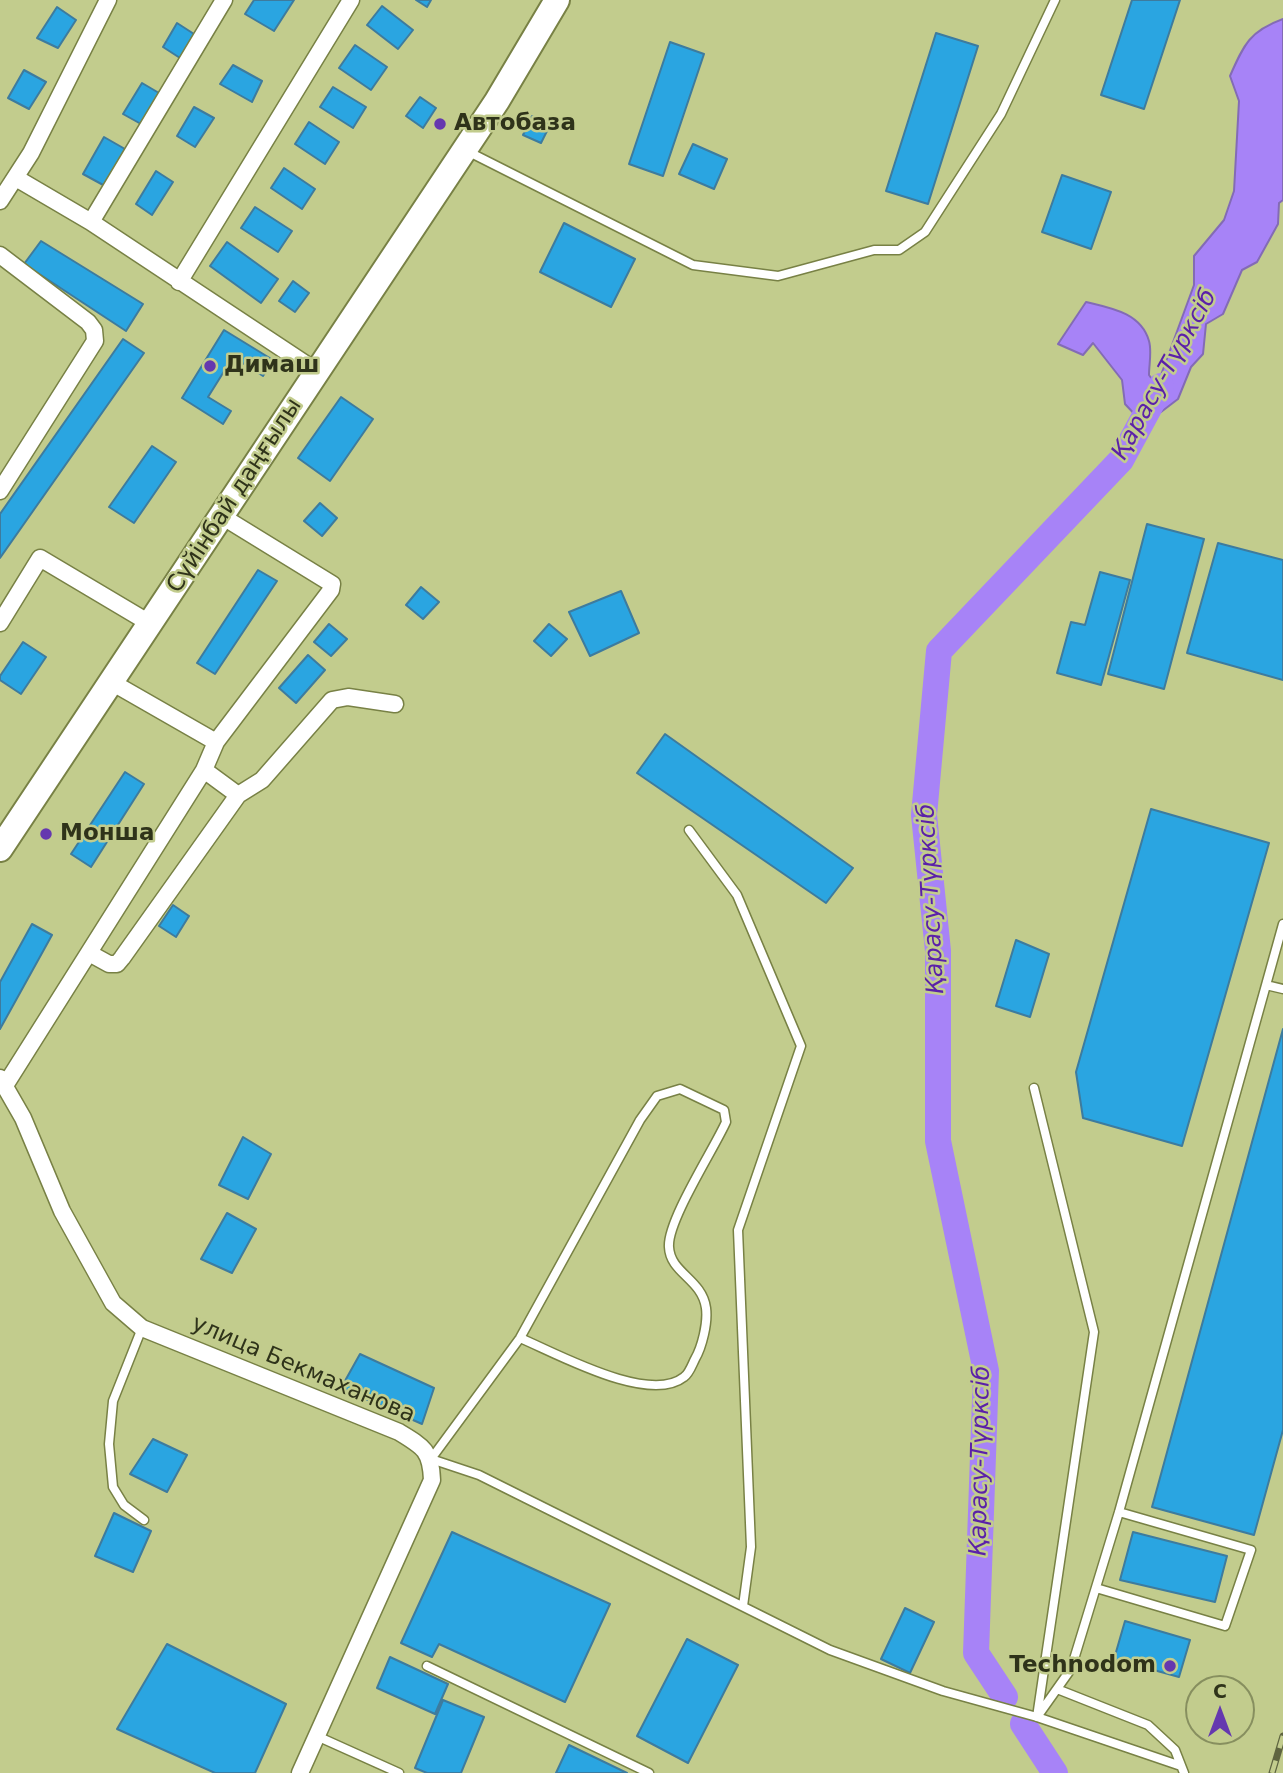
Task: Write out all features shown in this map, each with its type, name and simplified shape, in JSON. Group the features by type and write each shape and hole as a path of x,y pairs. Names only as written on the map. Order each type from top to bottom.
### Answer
{"main road":[{"name":"Сүйінбай даңғылы","path":"0,849 223,517 316,371 464,149 557,0"}],"street":[{"path":"0,201 16,178 108,0"},
{"path":"91,222 225,0"},
{"path":"178,282 351,0"},
{"path":"16,178 91,222 316,371"},
{"path":"0,255 88,322 94,330 95,341 0,491"},
{"path":"3,1081 89,953 204,770 216,742 331,590 332,583 223,517"},
{"path":"0,623 40,558 151,624"},
{"path":"113,683 216,742"},
{"path":"89,953 110,964 117,964 238,795 262,780 332,700 348,697 395,704"},
{"path":"204,770 238,795"},
{"name":"улица Бекмаханова","path":"3,1081 62,1211 113,1303 142,1328 399,1432 421,1445 431,1459"},
{"path":"300,1773 319,1737 432,1480 431,1459"}],"lane":[{"path":"464,149 693,265 778,276 874,250 899,250 925,232 1001,114 1055,0"},
{"path":"690,830 737,895 801,1046 738,1230 751,1547 743,1606"},
{"path":"1037,1717 1071,1669 1119,1512 1283,924"},
{"path":"1266,985 1283,989"},
{"path":"1034,1088 1094,1332 1037,1717"},
{"path":"520,1338 628,1382 664,1386 685,1377 700,1351 706,1311 703,1293 692,1279 678,1269 669,1247 676,1220 726,1122 724,1110 680,1089 657,1096 640,1120 520,1338 431,1459 479,1475 830,1650 943,1691 1037,1717 1183,1769"},
{"path":"142,1328 113,1401 109,1444 113,1487 124,1505 144,1520"},
{"path":"1096,1587 1226,1626 1251,1550 1119,1512"},
{"path":"427,1667 649,1773"},
{"path":"1057,1689 1148,1725 1175,1750 1183,1769"},
{"path":"319,1737 399,1773"}],"water":[{"path":"1283,19 1283,200 1279,203 1278,224 1257,262 1242,270 1223,314 1206,324 1203,354 1191,367 1178,399 1161,412 1139,419 1125,404 1122,380 1093,343 1083,355 1058,344 1086,302 1105,307 1124,313 1139,324 1150,345 1149,375 1154,382 1161,375 1194,285 1194,256 1224,220 1234,191 1239,101 1230,76 1249,40 1263,28"}],"building":[{"path":"254,0 294,0 274,31 245,14"},
{"path":"416,0 431,0 427,7"},
{"path":"1132,0 1180,0 1144,109 1101,95"},
{"path":"382,6 413,30 398,49 367,25"},
{"path":"57,7 76,20 58,48 37,38"},
{"path":"177,23 194,34 180,58 163,47"},
{"path":"936,33 978,46 928,204 886,191"},
{"path":"670,42 704,54 663,176 629,164"},
{"path":"355,45 387,67 371,90 339,68"},
{"path":"233,65 262,81 252,102 220,84"},
{"path":"24,70 46,82 29,109 8,98"},
{"path":"142,83 159,93 141,124 123,114"},
{"path":"333,87 366,107 353,128 320,107"},
{"path":"420,97 436,108 423,128 406,116"},
{"path":"194,107 214,118 195,147 177,136"},
{"path":"532,116 550,125 541,143 523,135"},
{"path":"309,122 339,142 325,164 295,144"},
{"path":"104,137 125,149 105,186 83,174"},
{"path":"693,144 727,159 714,189 679,174"},
{"path":"284,168 315,189 302,209 271,188"},
{"path":"156,171 173,182 152,215 136,204"},
{"path":"1062,175 1111,192 1091,249 1042,232"},
{"path":"255,207 292,231 278,252 241,228"},
{"path":"564,223 635,259 611,307 540,272"},
{"path":"41,241 143,304 126,331 24,264"},
{"path":"227,242 278,279 261,303 210,266"},
{"path":"293,281 309,293 295,312 279,301"},
{"path":"224,330 273,360 263,376 233,357 208,397 231,411 223,424 182,398"},
{"path":"123,339 144,353 0,558 0,514"},
{"path":"341,397 373,419 330,481 298,458"},
{"path":"152,446 176,462 134,523 109,507"},
{"path":"320,503 337,518 322,536 304,521"},
{"path":"1147,524 1204,539 1164,689 1108,674"},
{"path":"1218,543 1283,560 1283,680 1187,653"},
{"path":"258,570 277,581 215,674 197,663"},
{"path":"1100,572 1130,580 1101,685 1057,673 1071,622 1085,625"},
{"path":"421,587 439,602 423,619 406,605"},
{"path":"621,591 639,633 590,656 569,612"},
{"path":"329,624 347,639 331,656 314,642"},
{"path":"549,624 567,639 551,656 534,641"},
{"path":"23,642 46,657 21,694 0,680 0,676"},
{"path":"308,655 325,670 296,703 279,688"},
{"path":"665,734 853,868 826,903 637,773"},
{"path":"125,772 144,784 91,867 71,854"},
{"path":"1151,809 1269,843 1182,1146 1083,1118 1076,1072"},
{"path":"173,905 189,916 176,937 159,926"},
{"path":"32,924 52,935 0,1029 0,982"},
{"path":"1016,940 1049,954 1030,1017 996,1006"},
{"path":"1283,1029 1283,1430 1254,1535 1152,1507"},
{"path":"243,1137 271,1154 248,1199 219,1185"},
{"path":"227,1213 256,1229 232,1273 201,1259"},
{"path":"360,1354 434,1388 422,1424 341,1388"},
{"path":"153,1439 187,1455 167,1492 130,1474"},
{"path":"114,1513 151,1531 133,1572 95,1556"},
{"path":"452,1532 610,1604 565,1702 439,1644 432,1657 401,1643"},
{"path":"1133,1532 1227,1556 1215,1602 1120,1580"},
{"path":"905,1608 934,1622 910,1673 881,1659"},
{"path":"1125,1621 1190,1640 1179,1677 1114,1659"},
{"path":"687,1639 738,1665 688,1763 637,1736"},
{"path":"167,1644 286,1704 255,1773 215,1773 117,1729"},
{"path":"390,1657 448,1684 435,1714 377,1688"},
{"path":"443,1700 484,1717 461,1773 427,1773 415,1768"},
{"path":"569,1745 627,1773 556,1773"}],"waterway":[{"name":"Қарасу-Түрксіб","path":"1005,1697 976,1653 986,1371 938,1141 938,951 924,815 939,651 1121,460 1161,386"},
{"name":"Қарасу-Түрксіб","path":"1023,1724 1055,1773"}],"railway":[{"path":"1272,1773 1283,1736"}],"place":[{"name":"Автобаза","path":"440,124"},
{"name":"Димаш","path":"210,366"},
{"name":"Монша","path":"46,834"},
{"name":"Technodom","path":"1170,1666"}]}
